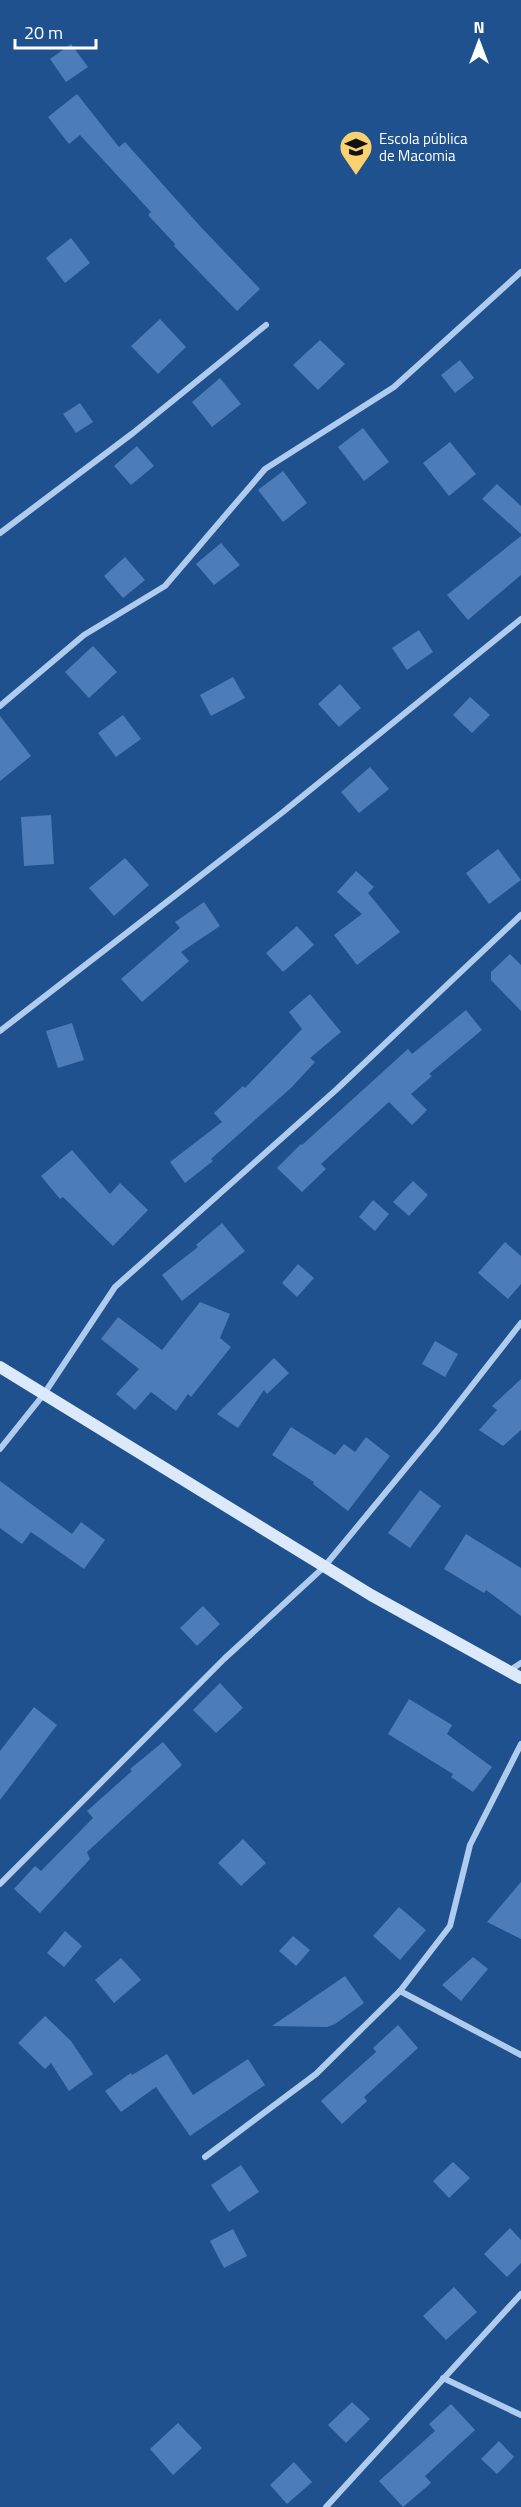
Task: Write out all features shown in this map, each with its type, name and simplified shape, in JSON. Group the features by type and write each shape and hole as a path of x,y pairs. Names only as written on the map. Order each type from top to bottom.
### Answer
{"main road":[{"path":"0,1366 324,1567 521,1678"}],"street":[{"path":"0,706 84,635 165,586 265,469 394,387 521,272"},
{"path":"0,532 133,433 266,325"},
{"path":"0,1031 283,812 521,620"},
{"path":"0,1449 44,1394 115,1287 337,1089 521,915"},
{"path":"0,1884 224,1659 324,1567 438,1429 521,1323"},
{"path":"509,1671 521,1663"},
{"path":"205,2157 316,2074 400,1991 450,1926 470,1845 521,1744"},
{"path":"400,1991 521,2055"},
{"path":"326,2507 521,2294"},
{"path":"444,2378 521,2415"}],"building":[{"path":"71,44 88,67 66,82 50,59"},
{"path":"77,94 119,147 125,142 260,289 237,311 174,246 175,244 148,215 151,212 80,135 69,144 48,117"},
{"path":"71,238 90,263 65,283 46,258"},
{"path":"160,319 186,347 158,374 131,346"},
{"path":"320,340 345,364 318,390 293,365"},
{"path":"460,360 474,378 455,393 441,375"},
{"path":"220,378 241,404 212,427 192,402"},
{"path":"80,403 93,422 76,433 63,414"},
{"path":"363,428 389,462 364,481 338,447"},
{"path":"450,442 476,474 449,496 423,463"},
{"path":"137,446 154,466 131,485 114,466"},
{"path":"283,471 307,503 283,522 258,490"},
{"path":"497,484 521,506 521,534 482,499"},
{"path":"521,536 521,575 468,620 447,595"},
{"path":"221,543 240,565 214,585 196,564"},
{"path":"125,557 145,580 123,598 104,576"},
{"path":"419,630 433,652 407,670 392,648"},
{"path":"93,646 117,672 89,698 65,672"},
{"path":"233,677 245,698 211,716 200,695"},
{"path":"340,684 361,708 339,727 318,704"},
{"path":"470,697 490,715 472,733 453,715"},
{"path":"123,715 141,739 116,757 98,733"},
{"path":"0,716 31,756 0,781"},
{"path":"370,767 389,789 359,813 341,792"},
{"path":"51,815 54,864 24,866 21,817"},
{"path":"498,849 521,880 489,904 466,873"},
{"path":"125,858 149,885 114,916 89,888"},
{"path":"356,871 374,887 368,893 400,932 357,965 334,935 362,914 337,892"},
{"path":"204,902 220,926 181,952 189,961 142,1002 121,979 180,928 175,922"},
{"path":"297,926 314,945 283,972 266,953"},
{"path":"510,954 521,965 521,1011 491,980 491,972"},
{"path":"310,994 341,1032 310,1058 315,1062 291,1088 211,1159 213,1161 185,1183 170,1162 222,1122 214,1113 243,1086 245,1088 302,1029 289,1012"},
{"path":"466,1010 482,1030 429,1074 432,1076 411,1094 427,1110 412,1125 389,1102 321,1164 326,1169 302,1192 277,1168 408,1049 412,1054"},
{"path":"72,1023 84,1060 58,1068 46,1031"},
{"path":"72,1150 110,1194 120,1183 148,1210 113,1246 63,1197 60,1199 41,1176"},
{"path":"413,1181 428,1195 409,1216 393,1202"},
{"path":"373,1200 389,1214 375,1231 359,1217"},
{"path":"222,1223 245,1251 182,1301 162,1275 198,1247 196,1245"},
{"path":"505,1242 521,1256 521,1284 508,1299 478,1273"},
{"path":"298,1264 314,1278 297,1297 282,1283"},
{"path":"200,1302 230,1314 220,1338 231,1347 191,1397 188,1394 176,1411 151,1392 135,1410 116,1394 139,1369 101,1339 118,1317 162,1350"},
{"path":"435,1341 458,1354 445,1377 422,1364"},
{"path":"274,1358 289,1373 267,1394 264,1390 238,1428 217,1414"},
{"path":"521,1379 521,1430 503,1446 479,1430 497,1410 492,1406"},
{"path":"291,1427 335,1455 344,1444 355,1452 366,1437 390,1456 348,1511 313,1484 314,1482 272,1455"},
{"path":"0,1481 72,1534 81,1522 105,1540 84,1569 31,1532 22,1544 0,1528"},
{"path":"420,1490 441,1506 410,1548 388,1533"},
{"path":"466,1534 521,1568 521,1616 486,1590 484,1593 444,1569"},
{"path":"203,1606 220,1624 197,1646 180,1628"},
{"path":"220,1683 243,1708 216,1733 193,1710"},
{"path":"409,1699 452,1725 447,1734 492,1767 473,1792 451,1777 453,1774 388,1734"},
{"path":"34,1707 57,1725 0,1800 0,1751"},
{"path":"163,1742 182,1765 87,1852 90,1859 40,1913 14,1889 35,1866 41,1871 93,1818 87,1811 132,1771 130,1769"},
{"path":"243,1839 266,1863 241,1886 218,1863"},
{"path":"521,1882 521,1939 487,1922"},
{"path":"399,1907 426,1930 400,1960 373,1936"},
{"path":"65,1931 82,1946 64,1967 47,1953"},
{"path":"293,1936 310,1950 296,1966 279,1951"},
{"path":"473,1957 488,1969 461,2001 442,1985"},
{"path":"121,1958 141,1980 114,2003 95,1980"},
{"path":"345,1976 364,2003 335,2024 327,2027 272,2026"},
{"path":"45,2016 71,2041 93,2074 69,2091 51,2063 45,2069 18,2043"},
{"path":"398,2025 418,2048 364,2097 367,2101 342,2124 321,2101 376,2052 373,2048"},
{"path":"167,2054 193,2095 248,2059 265,2085 190,2136 156,2087 121,2112 105,2091 131,2073 132,2075"},
{"path":"453,2162 470,2178 449,2198 433,2181"},
{"path":"241,2165 259,2192 229,2212 211,2185"},
{"path":"510,2228 521,2240 521,2263 507,2277 484,2254"},
{"path":"233,2229 247,2256 224,2268 210,2241"},
{"path":"454,2287 477,2312 446,2340 423,2316"},
{"path":"352,2402 370,2419 346,2443 328,2425"},
{"path":"451,2404 475,2430 425,2476 431,2483 403,2507 379,2481 435,2431 429,2424"},
{"path":"178,2423 202,2448 173,2475 150,2449"},
{"path":"499,2441 514,2457 497,2474 481,2459"},
{"path":"294,2462 312,2482 287,2504 270,2485"}],"place":[{"name":"Escola pública de Macomia","path":"356,176"}]}
